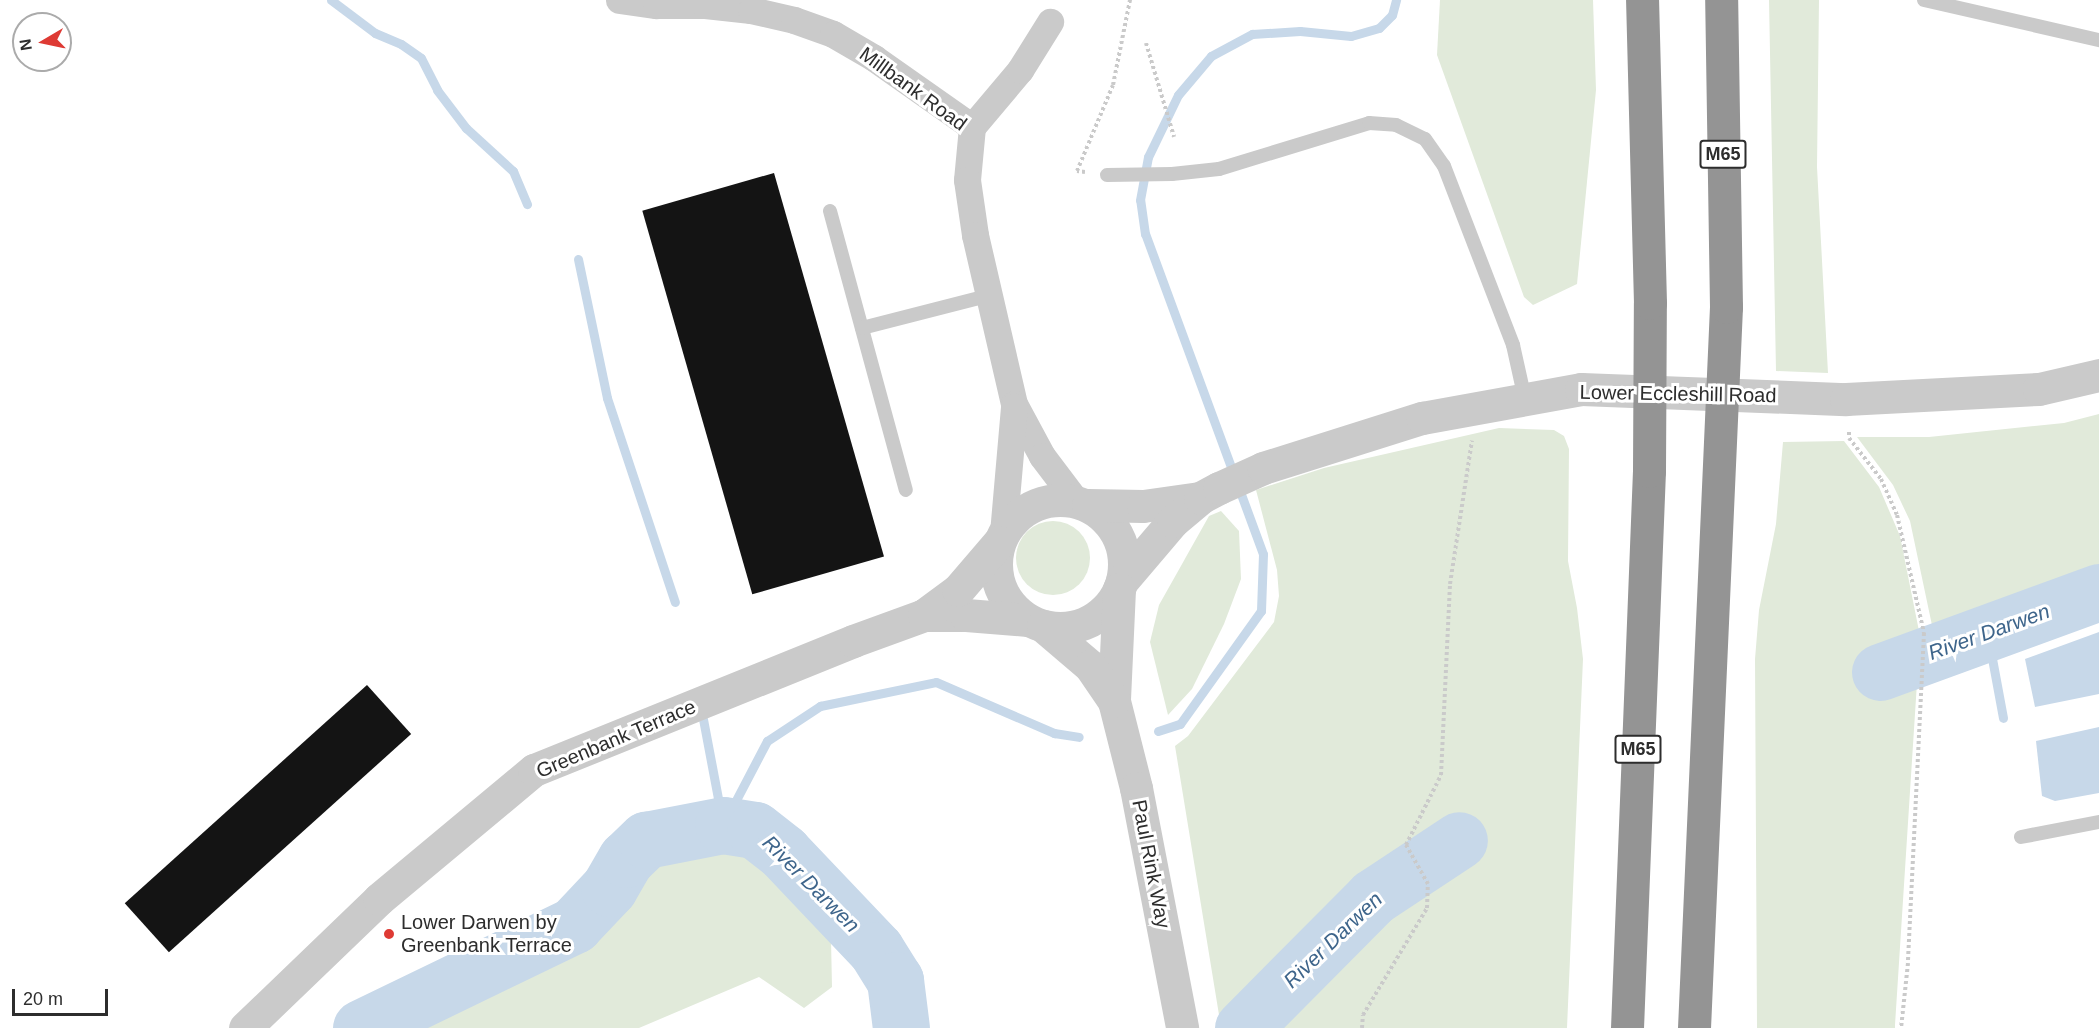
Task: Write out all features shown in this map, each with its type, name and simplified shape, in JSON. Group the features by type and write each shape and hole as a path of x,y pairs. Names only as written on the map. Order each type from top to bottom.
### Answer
{"highway":[{"name":"M65","path":"1627,1028 1649,471 1650,303 1642,0"},
{"name":"M65","path":"1694,1028 1726,307 1721,0"},
{"name":"M65","path":"1702,839 1707,1028"}],"street":[{"name":"Millbank Road","path":"619,0 656,5 705,4 751,10 794,20 833,34 874,58 972,128 967,180 987,296 1014,404 1042,456 1082,503"},
{"path":"972,128 1020,70 1050,22"},
{"name":"Lower Eccleshill Road","path":"1082,503 1143,506 1209,493 1263,468 1422,418 1581,389 1846,399 2039,390 2099,375"},
{"name":"Millbank Road","path":"1001,538 1014,404"},
{"name":"Lower Eccleshill Road","path":"1121,585 1156,538 1209,493"},
{"path":"1055,499 1082,503 1106,518 1118,537 1125,558 1121,585 1110,605 1096,618 1070,627 1035,623 1013,609 1000,586 995,560 1001,538 1016,516 1034,504 1055,499"},
{"name":"Greenbank Terrace","path":"245,1028 379,899 534,770 853,640 924,615 958,590 1001,538"},
{"name":"Paul Rink Way","path":"1121,585 1114,700 1136,788 1182,1028"},
{"name":"Greenbank Terrace","path":"924,615 966,615 1035,623"},
{"name":"Paul Rink Way","path":"1035,623 1090,666 1114,700"}],"lane":[{"path":"1924,0 2099,40"},
{"path":"1107,175 1172,174 1219,169 1369,123 1396,125 1425,139 1444,166 1513,345 1525,399"},
{"path":"830,211 906,490"},
{"path":"862,328 987,296"},
{"path":"2021,837 2099,822"}],"path":[{"path":"1107,175 1077,171 1113,85 1130,0"},
{"path":"1146,43 1174,137"},
{"path":"1846,399 1849,438 1881,479 1897,515 1924,633 1908,963 1901,1028"},
{"path":"1362,1028 1363,1015 1427,908 1428,884 1407,845 1441,775 1450,584 1477,408"}],"green space":[{"path":"1440,0 1593,0 1596,90 1577,284 1533,305 1524,297 1437,55"},
{"path":"1769,0 1819,0 1817,167 1828,373 1776,371"},
{"path":"2099,414 2099,574 1933,630 1910,521 1893,485 1857,437 1929,437 2064,423"},
{"path":"1499,428 1554,430 1564,436 1569,449 1568,561 1583,659 1567,1028 1266,1028 1377,916 1430,879 1459,853 1460,824 1369,877 1220,1021 1175,746 1188,736 1274,622 1279,596 1277,570 1256,490 1324,468"},
{"path":"1844,441 1879,487 1900,536 1920,636 1880,655 1879,686 1918,667 1895,1028 1757,1028 1755,659 1759,610 1776,524 1783,442"},
{"path":"1221,511 1239,531 1241,579 1224,624 1192,689 1168,715 1150,642 1159,605 1209,516"},
{"path":"1053,521 1067,524 1079,532 1087,544 1090,558 1087,572 1079,584 1067,592 1053,595 1039,592 1027,584 1019,572 1016,558 1019,544 1027,532 1039,524"},
{"path":"695,846 738,852 763,863 831,939 832,987 804,1008 759,977 639,1028 390,1028 569,946 604,923 675,847"}],"water":[{"path":"2099,632 2099,694 2035,707 2025,659"},
{"path":"2099,727 2099,793 2055,801 2042,796 2036,741"}],"building":[{"path":"774,173 884,557 752,594 642,211"},
{"path":"367,685 411,734 169,952 125,903"}],"waterway":[{"path":"331,0 375,33 401,44 421,58 437,90 466,128 513,171 527,204"},
{"path":"1158,731 1180,724 1261,611 1263,554 1145,234 1140,200 1148,157 1178,95 1211,56 1252,34 1300,31 1351,36 1379,28 1392,15 1396,0"},
{"path":"578,259 607,398 675,602"},
{"name":"River Darwen","path":"1880,672 2099,592"},
{"path":"1981,635 1991,653 2003,718"},
{"path":"723,825 767,741 820,706 936,682 1054,733 1079,737"},
{"path":"703,719 723,825"},
{"name":"River Darwen","path":"361,1028 574,925 609,888 626,859 646,840 723,825 755,830 783,852 876,950 895,980 901,1028"},
{"name":"River Darwen","path":"1243,1028 1373,897 1459,840"}],"place":[{"name":"Lower Darwen by Greenbank Terrace","path":"389,934"}]}
